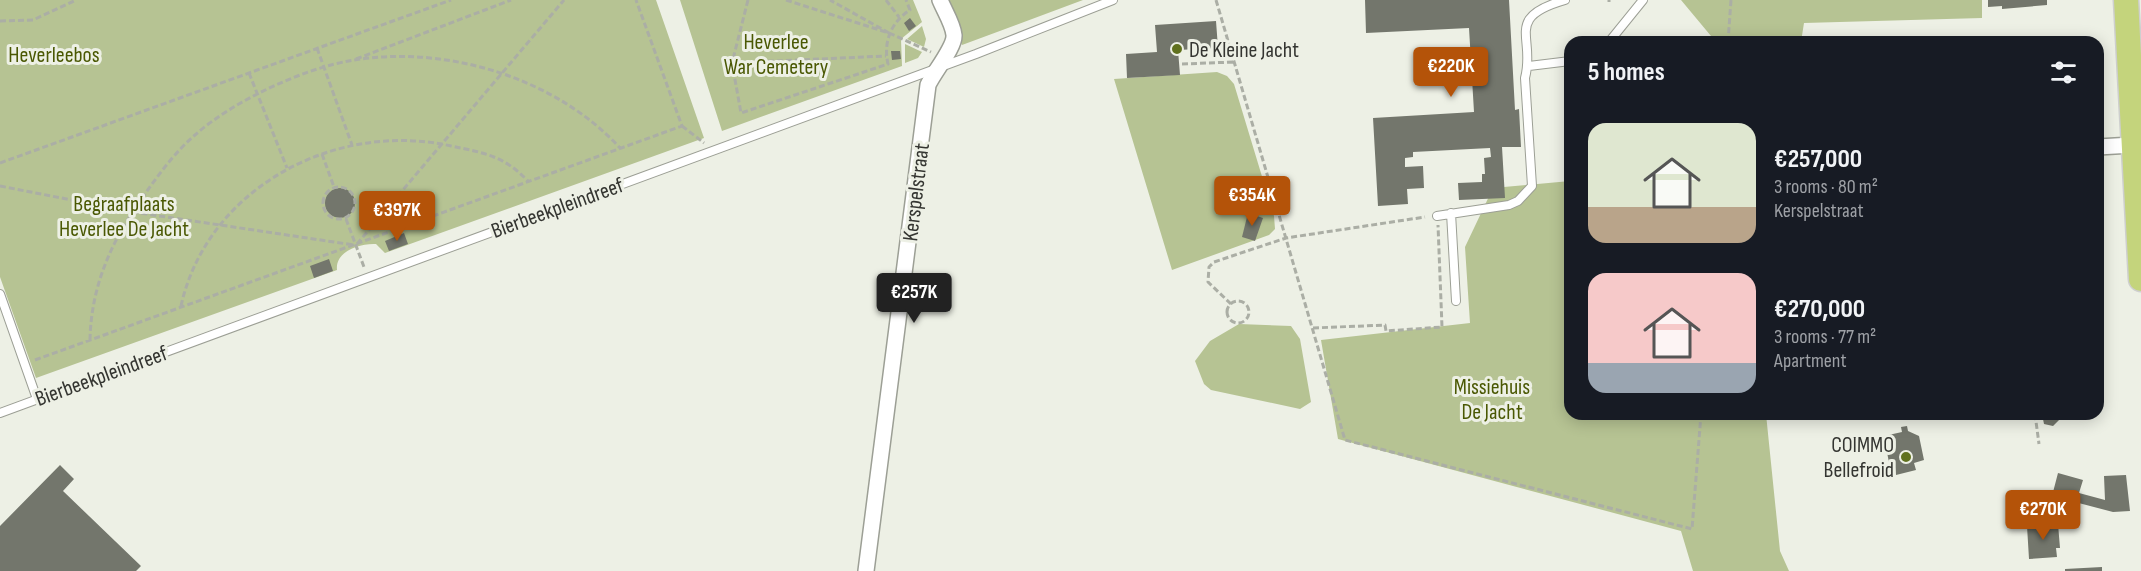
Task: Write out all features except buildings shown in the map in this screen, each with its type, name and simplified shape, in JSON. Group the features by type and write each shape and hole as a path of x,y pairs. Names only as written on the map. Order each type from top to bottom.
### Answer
{"main road":[{"path":"2112,0 2117,94 2122,122 2132,145"},
{"path":"2126,0 2135,44 2132,145 2141,279"}],"street":[{"name":"Kerspelstraat","path":"866,571 928,85 939,63 952,46 954,34 940,0"},
{"path":"2104,147 2132,145"}],"lane":[{"name":"Bierbeekpleindreef","path":"0,413 1113,0"},
{"path":"1437,216 1509,205 1518,201 1532,186 1525,78 1529,66 1525,44 1529,20 1538,10 1565,0"},
{"path":"1614,36 1643,0"},
{"path":"1529,66 1564,62"},
{"path":"1451,213 1456,301"},
{"path":"0,294 37,399"}],"path":[{"path":"0,21 33,20 76,0"},
{"path":"0,163 451,0"},
{"path":"90,340 91,310 101,274 133,212 169,163 194,135 257,93 353,60 511,0"},
{"path":"356,245 562,0"},
{"path":"636,0 682,126 713,149"},
{"path":"748,0 732,63 741,113 888,64 886,56 889,33 898,17 910,10 906,0"},
{"path":"786,0 889,33"},
{"path":"830,0 939,63"},
{"path":"886,0 898,17"},
{"path":"1216,0 1345,440 1692,529 1701,420"},
{"path":"1728,36 1731,0"},
{"path":"317,48 352,145"},
{"path":"732,63 886,56"},
{"path":"353,60 436,59 467,63 501,73 539,89 576,110 604,130 620,148"},
{"path":"1182,64 1234,62"},
{"path":"249,73 287,168"},
{"path":"35,360 682,126"},
{"path":"181,307 188,277 222,225 239,204 287,168 322,153 352,145 402,139 442,144 482,153 511,164 528,181"},
{"path":"322,153 334,187"},
{"path":"0,186 133,212 356,245"},
{"path":"334,187 346,188 355,195 354,211 346,219 336,218 323,208 323,198 334,187"},
{"path":"1231,304 1208,282 1209,267 1214,262 1286,238 1437,216 1442,327 1386,331 1385,325 1312,328"},
{"path":"346,219 368,276"},
{"path":"1238,301 1247,305 1249,312 1244,321 1237,323 1231,320 1228,310 1231,304 1238,301"},
{"path":"2036,420 2039,444"}],"green space":[{"name":"Begraafplaats Heverlee De Jacht","path":"0,0 656,0 704,138 385,253 376,244 350,249 340,258 337,270 36,378 0,277"},
{"name":"Heverlee War Cemetery","path":"680,0 913,0 922,22 901,39 902,66 722,131"},
{"path":"945,0 1083,0 962,45"},
{"path":"1681,0 1982,0 1982,18 1804,23 1802,36 1711,36"},
{"path":"922,26 926,39 924,47 907,39"},
{"path":"905,44 922,52 918,58 905,63"},
{"path":"1217,72 1227,76 1234,84 1274,216 1275,229 1269,235 1172,270 1114,79"},
{"name":"Missiehuis De Jacht","path":"1564,182 1564,420 1767,420 1780,551 1789,571 1693,571 1681,531 1338,439 1321,340 1470,323 1465,247 1493,188"},
{"path":"1239,324 1291,326 1300,339 1311,402 1300,409 1211,390 1204,384 1195,361 1210,341"}],"place":[{"name":"De Kleine Jacht","path":"1177,49"},
{"name":"COIMMO Bellefroid","path":"1906,457"}],"park label":[{"name":"Heverleebos","path":"54,54"}]}
